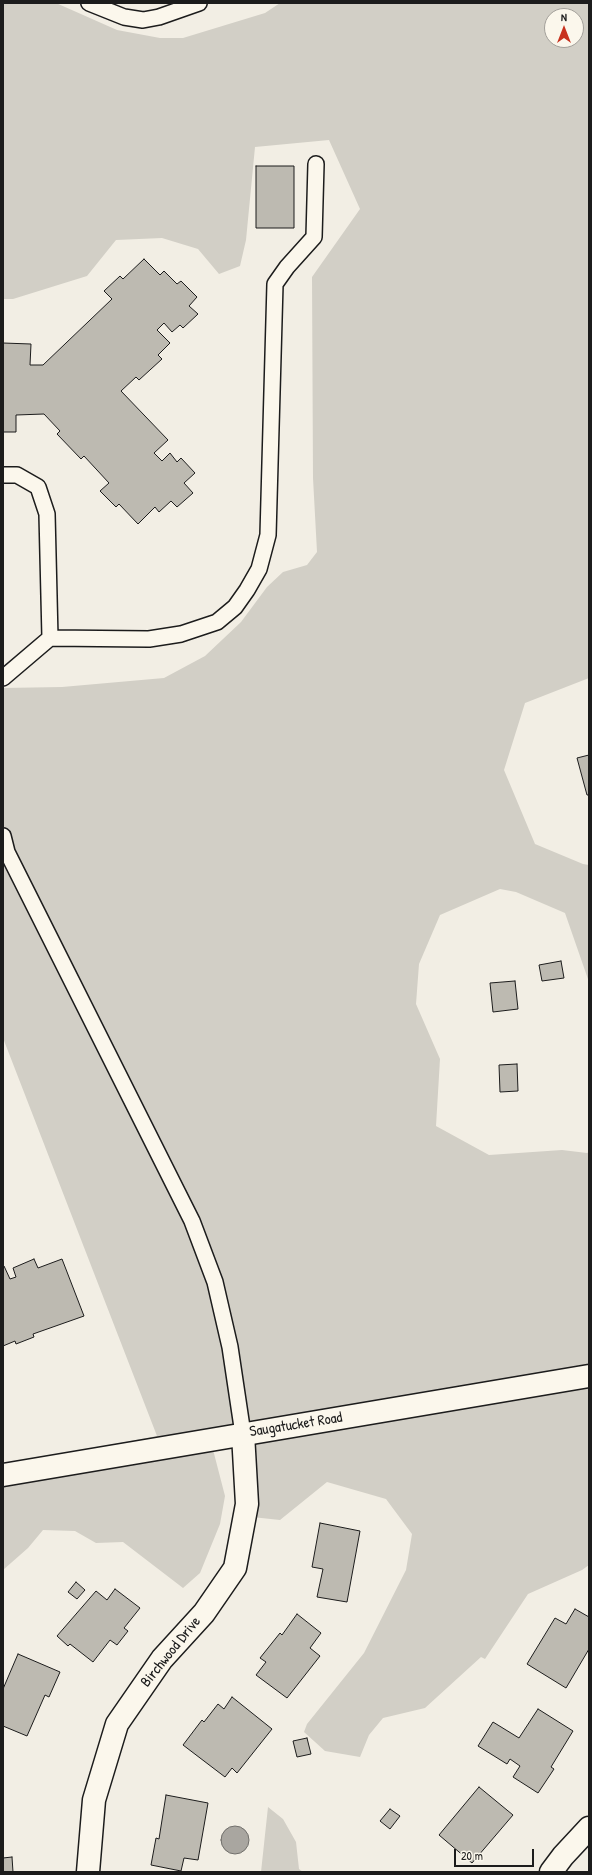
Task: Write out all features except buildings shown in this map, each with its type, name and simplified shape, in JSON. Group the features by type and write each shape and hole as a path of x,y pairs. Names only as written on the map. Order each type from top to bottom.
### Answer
{"street":[{"name":"Saugatucket Road","path":"3,1475 589,1376"},
{"name":"Birchwood Drive","path":"88,1872 94,1800 117,1724 162,1659 204,1613 235,1568 247,1504 243,1434"},
{"path":"551,1872 563,1856 589,1828"}],"lane":[{"path":"89,3 124,17 143,20 159,17 199,3"},
{"path":"3,678 50,638 149,639 182,634 217,622 235,607 248,590 259,568 268,535 275,284 287,267 314,237 316,164"},
{"path":"3,475 17,475 38,487 47,514 50,638"},
{"path":"3,836 7,852 192,1221 216,1290 230,1347 243,1434"}],"shaded area":[{"path":"3,3 56,3 117,30 160,38 183,38 265,13 280,3 589,3 589,678 525,703 504,770 535,844 583,864 589,865 589,982 565,913 516,892 500,889 440,915 419,964 416,1004 440,1059 436,1126 489,1155 562,1150 589,1152 589,1565 582,1570 528,1594 485,1659 481,1657 425,1708 383,1718 369,1735 360,1757 325,1751 304,1732 307,1724 364,1653 406,1570 412,1534 386,1499 327,1482 280,1520 252,1517 257,1487 252,1428 210,1438 225,1496 220,1524 200,1573 183,1588 123,1542 96,1543 75,1531 43,1530 28,1548 3,1570 3,1465 157,1436 3,1038 3,688 62,687 164,678 205,656 241,622 267,587 283,572 307,565 317,552 313,478 312,277 360,209 329,140 255,147 246,240 240,266 219,274 198,249 162,238 116,240 87,276 13,299 3,299"},
{"path":"268,1807 283,1819 296,1842 299,1869 303,1872 261,1872"},
{"path":"235,1826 241,1827 245,1830 248,1834 248,1846 245,1850 241,1853 235,1854 229,1853 225,1850 222,1846 221,1840 222,1834 225,1830 229,1827"}]}
